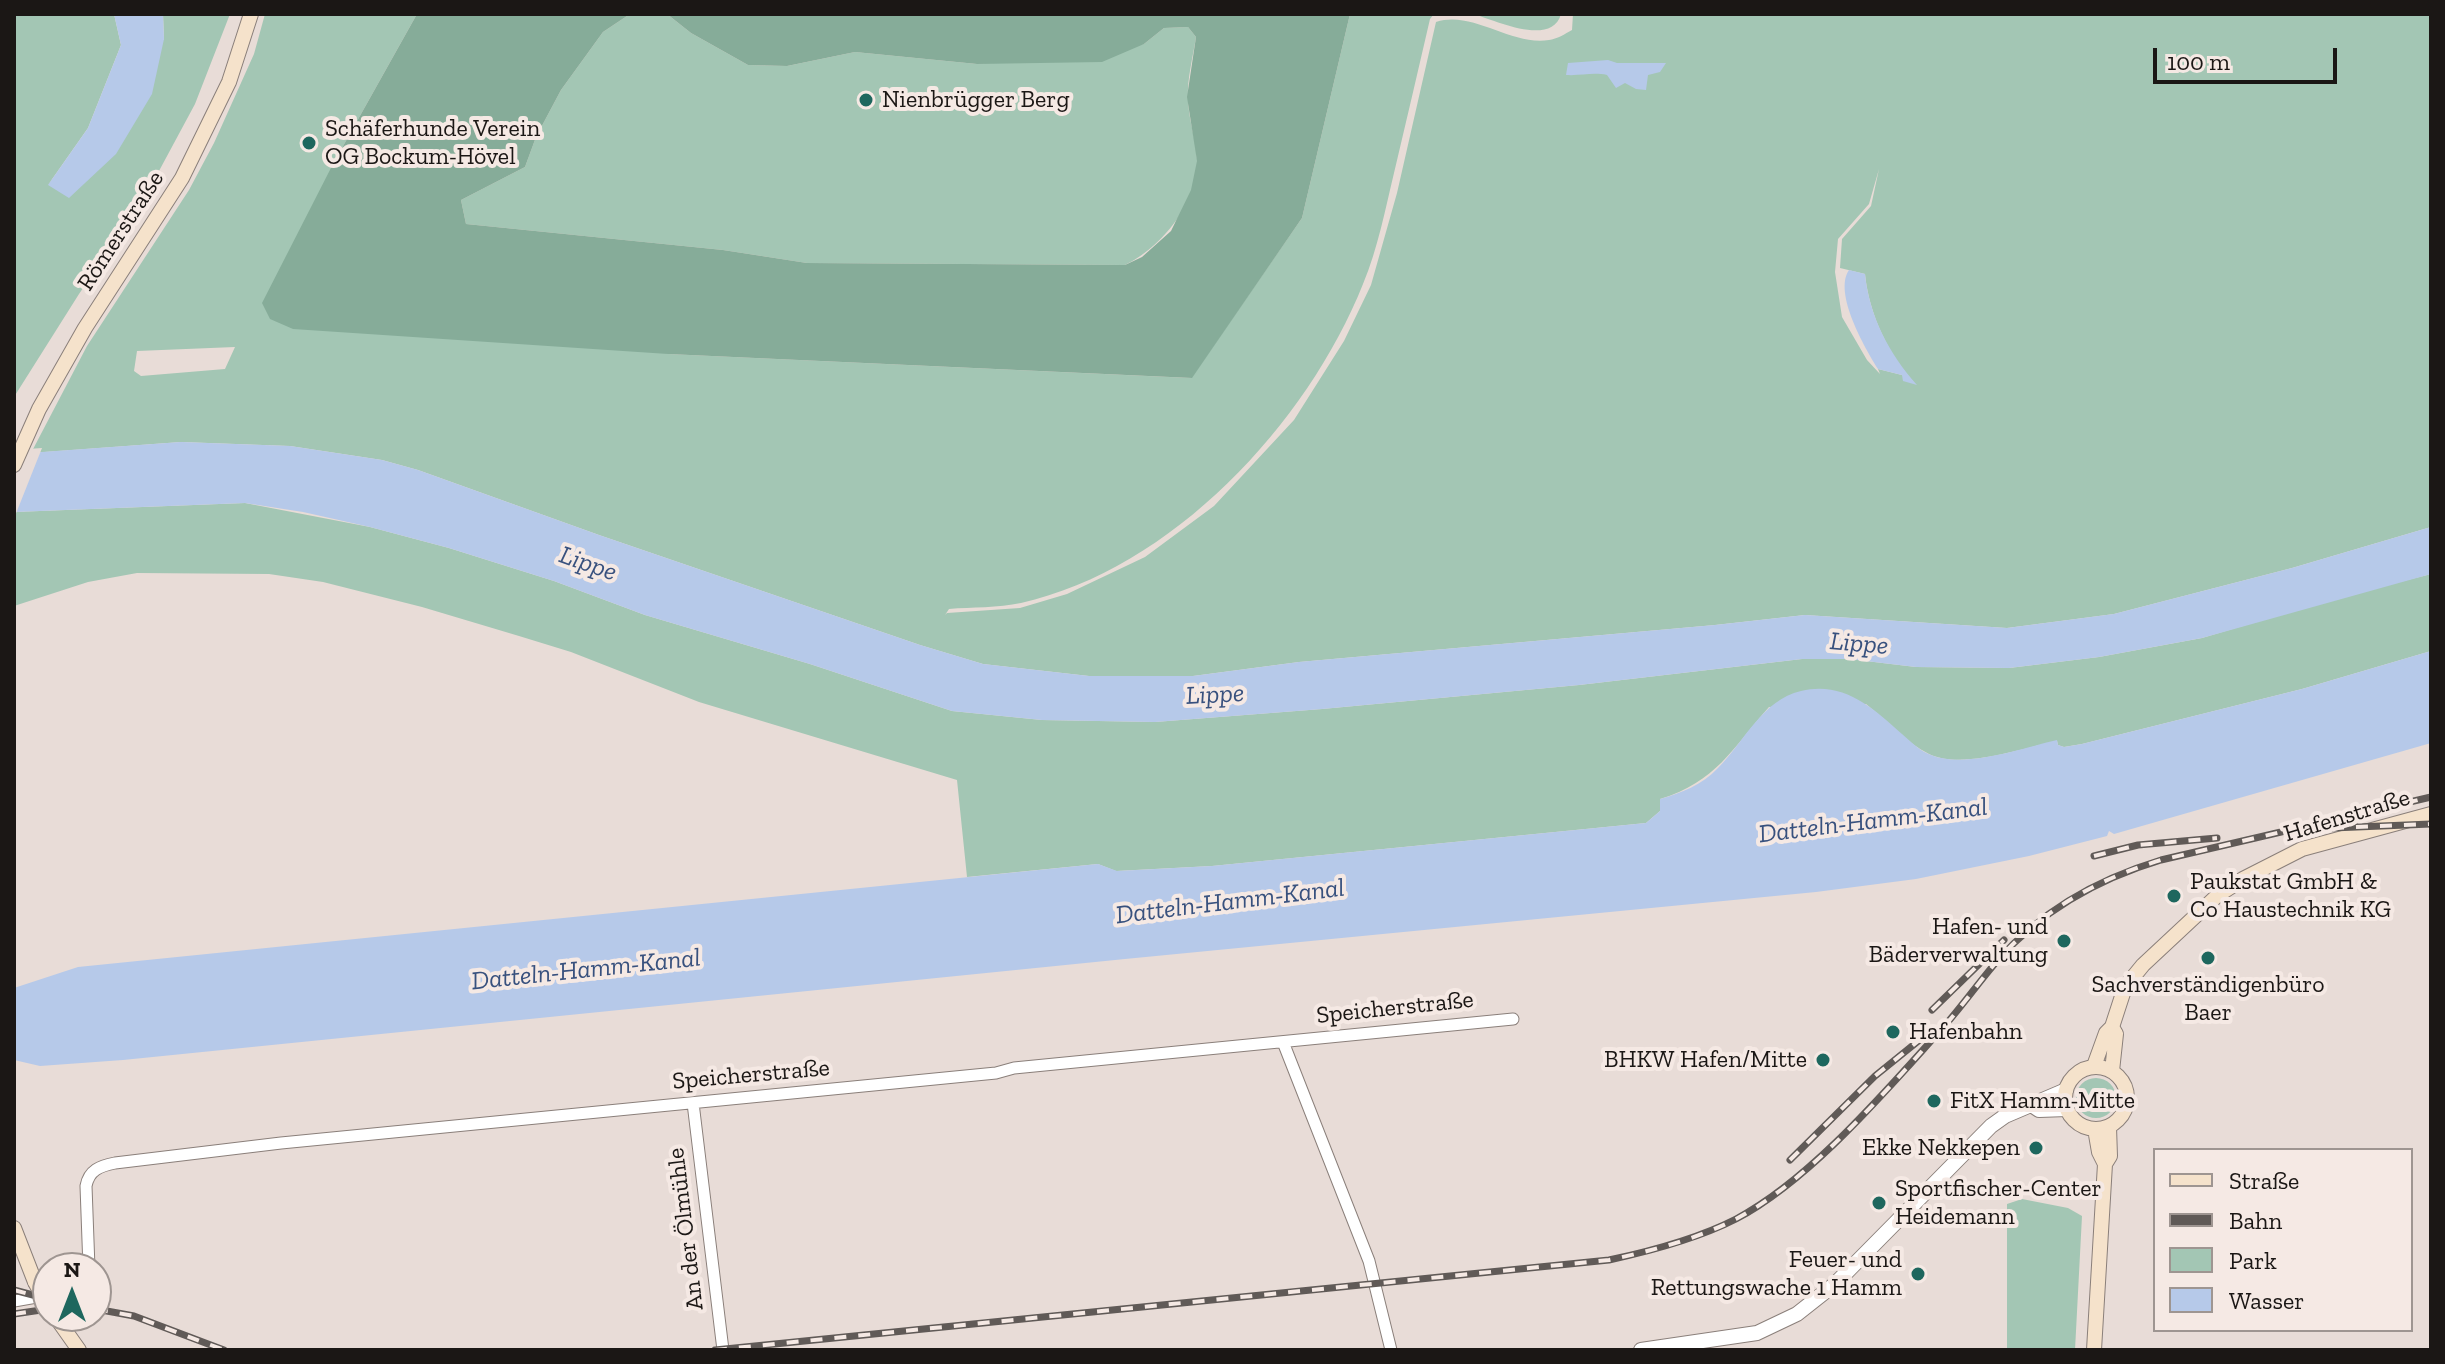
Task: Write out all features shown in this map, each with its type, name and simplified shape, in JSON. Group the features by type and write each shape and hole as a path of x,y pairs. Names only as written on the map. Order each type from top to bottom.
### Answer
{"main road":[{"name":"Römerstraße","path":"14,465 85,328 182,178 229,82 251,14"},
{"name":"Hafenstraße","path":"2094,1066 2106,1033 2112,1027 2125,987 2137,971 2218,895 2302,849 2431,814"},
{"name":"Hafenstraße","path":"2112,1027 2116,1034 2112,1071"},
{"path":"2094,1066 2112,1071 2125,1085 2127,1105 2117,1121 2102,1128 2075,1121 2067,1109 2066,1090 2076,1073 2094,1066"},
{"path":"2094,1350 2105,1164 2110,1156 2102,1128"},
{"path":"14,1228 32,1274"},
{"path":"66,1332 79,1350"}],"street":[{"name":"Speicherstraße","path":"88,1252 87,1178 101,1166 281,1143 1513,1019"},
{"path":"1283,1042 1369,1261 1391,1350"},
{"path":"1641,1350 1757,1333 1797,1314 1835,1284 1991,1126 2005,1116 2066,1090"},
{"name":"An der Ölmühle","path":"693,1103 723,1350"},
{"path":"2033,1106 2039,1110 2067,1109"}],"green space":[{"path":"14,14 114,14 121,45 88,128 48,185 164,39 163,14 230,14 195,104 145,197 14,397"},
{"path":"265,14 417,14 333,164 668,354 1191,378 1302,218 1350,14 1434,14 1430,19 1377,243 1363,284 1338,337 1307,388 1270,437 1228,483 1181,524 1130,558 1077,585 1021,603 949,609 945,615 1020,608 1067,594 1145,557 1214,506 1294,420 1344,341 1371,285 1397,193 1436,22 1464,21 1534,40 1552,39 1572,30 1573,14 2431,14 2431,527 2292,568 2114,614 2007,628 1805,615 1299,662 1193,676 1089,676 983,664 920,645 382,460 290,446 181,442 31,453 87,346 189,190 254,54","holes":["1879,169 1871,206 1842,239 1840,268 1865,274 1872,309 1881,332 1892,354 1915,384 1902,375 1878,369 1880,374 1867,360 1842,317 1835,272 1838,239 1869,204","235,347 225,369 141,376 134,371 137,351"]},
{"path":"417,14 630,14 603,32 561,90 536,137 525,167 461,200 466,224 723,250 807,263 1125,265 1142,257 1171,231 1191,190 1197,161 1187,97 1196,37 1188,27 1164,28 1144,44 1102,62 977,64 855,52 787,66 748,65 691,33 667,14 1350,14 1302,218 1192,378 668,354 293,329 270,319 262,303 333,164"},
{"path":"630,14 667,14 691,33 748,65 787,66 855,52 977,64 1144,44 1164,28 1188,27 1196,37 1188,91 1197,159 1192,191 1185,207 1164,235 1125,265 807,263 723,250 466,224 461,200 525,167 536,137 561,90 603,32"},
{"path":"1474,14 1561,14 1556,24 1535,30 1509,26"},
{"path":"245,503 370,527 449,548 554,581 645,615 810,664 952,711 1042,720 1155,722 1322,709 1579,685 1802,659 1849,659 1916,667 2009,668 2099,657 2202,638 2431,574 2431,651 2302,689 2082,744 2064,747 2057,741 1975,759 1958,760 1929,754 1904,738 1866,704 1769,707 1709,773 1679,792 1660,799 1660,811 1646,823 1212,866 1116,871 1098,864 967,877 957,780 699,702 571,652 422,607 323,582 269,574 137,573 88,582 14,606 14,512"},
{"path":"2096,1078 2110,1084 2116,1098 2110,1112 2096,1118 2082,1112 2076,1098 2082,1084"},
{"path":"2022,1199 2068,1208 2082,1216 2075,1350 2007,1350 2007,1204"}],"water":[{"path":"114,14 163,14 164,39 152,94 116,154 69,198 48,185 88,128 121,45"},
{"path":"1608,60 1617,63 1666,63 1660,72 1648,75 1646,90 1625,83 1616,88 1607,75 1566,75 1568,63"},
{"path":"1849,270 1865,274 1871,304 1882,333 1917,385 1903,381 1902,375 1878,369 1872,360 1848,306 1845,280"},
{"name":"Lippe","path":"181,442 290,446 382,460 920,645 983,664 1089,676 1193,676 1299,662 1805,615 2007,628 2114,614 2292,568 2431,527 2431,574 2202,638 2099,657 2009,668 1916,667 1849,659 1802,659 1579,685 1322,709 1155,722 1042,720 952,711 810,664 645,615 554,581 449,548 303,512 245,503 14,512 14,454"},
{"name":"Datteln-Hamm-Kanal","path":"2431,651 2431,743 2114,834 2109,831 2107,836 1916,879 1816,892 123,1060 40,1066 14,1060 14,988 78,967 1098,864 1117,871 1212,866 1646,823 1660,811 1660,799 1705,779 1727,758 1764,712 1787,696 1801,691 1816,689 1844,693 1868,706 1931,755 1945,759 1977,759 2057,740 2058,745 2064,747 2082,744 2302,689"}],"pier":[{"path":"42,448 15,516 14,516 14,450"}],"railway":[{"path":"715,1350 1609,1260 1674,1244 1736,1219 1764,1202 1818,1159 1895,1081 2015,942 2072,898 2115,877 2161,860 2431,797"},
{"path":"2332,828 2431,824"},
{"path":"2094,856 2138,845 2217,838"},
{"path":"1932,1010 2004,940"},
{"path":"1790,1160 1875,1076 1922,1038"},
{"path":"14,1290 32,1295"},
{"path":"14,1314 32,1311"},
{"path":"112,1312 134,1316 224,1350"}],"place":[{"name":"Nienbrügger Berg","path":"866,100"},
{"name":"Schäferhunde Verein OG Bockum-Hövel","path":"309,143"},
{"name":"Paukstat GmbH & Co Haustechnik KG","path":"2174,896"},
{"name":"Hafen- und Bäderverwaltung","path":"2064,941"},
{"name":"Sachverständigenbüro Baer","path":"2208,958"},
{"name":"Hafenbahn","path":"1893,1032"},
{"name":"BHKW Hafen/Mitte","path":"1823,1060"},
{"name":"FitX Hamm-Mitte","path":"1934,1101"},
{"name":"Ekke Nekkepen","path":"2036,1148"},
{"name":"Sportfischer-Center Heidemann","path":"1879,1203"},
{"name":"Feuer- und Rettungswache 1 Hamm","path":"1918,1274"}]}
